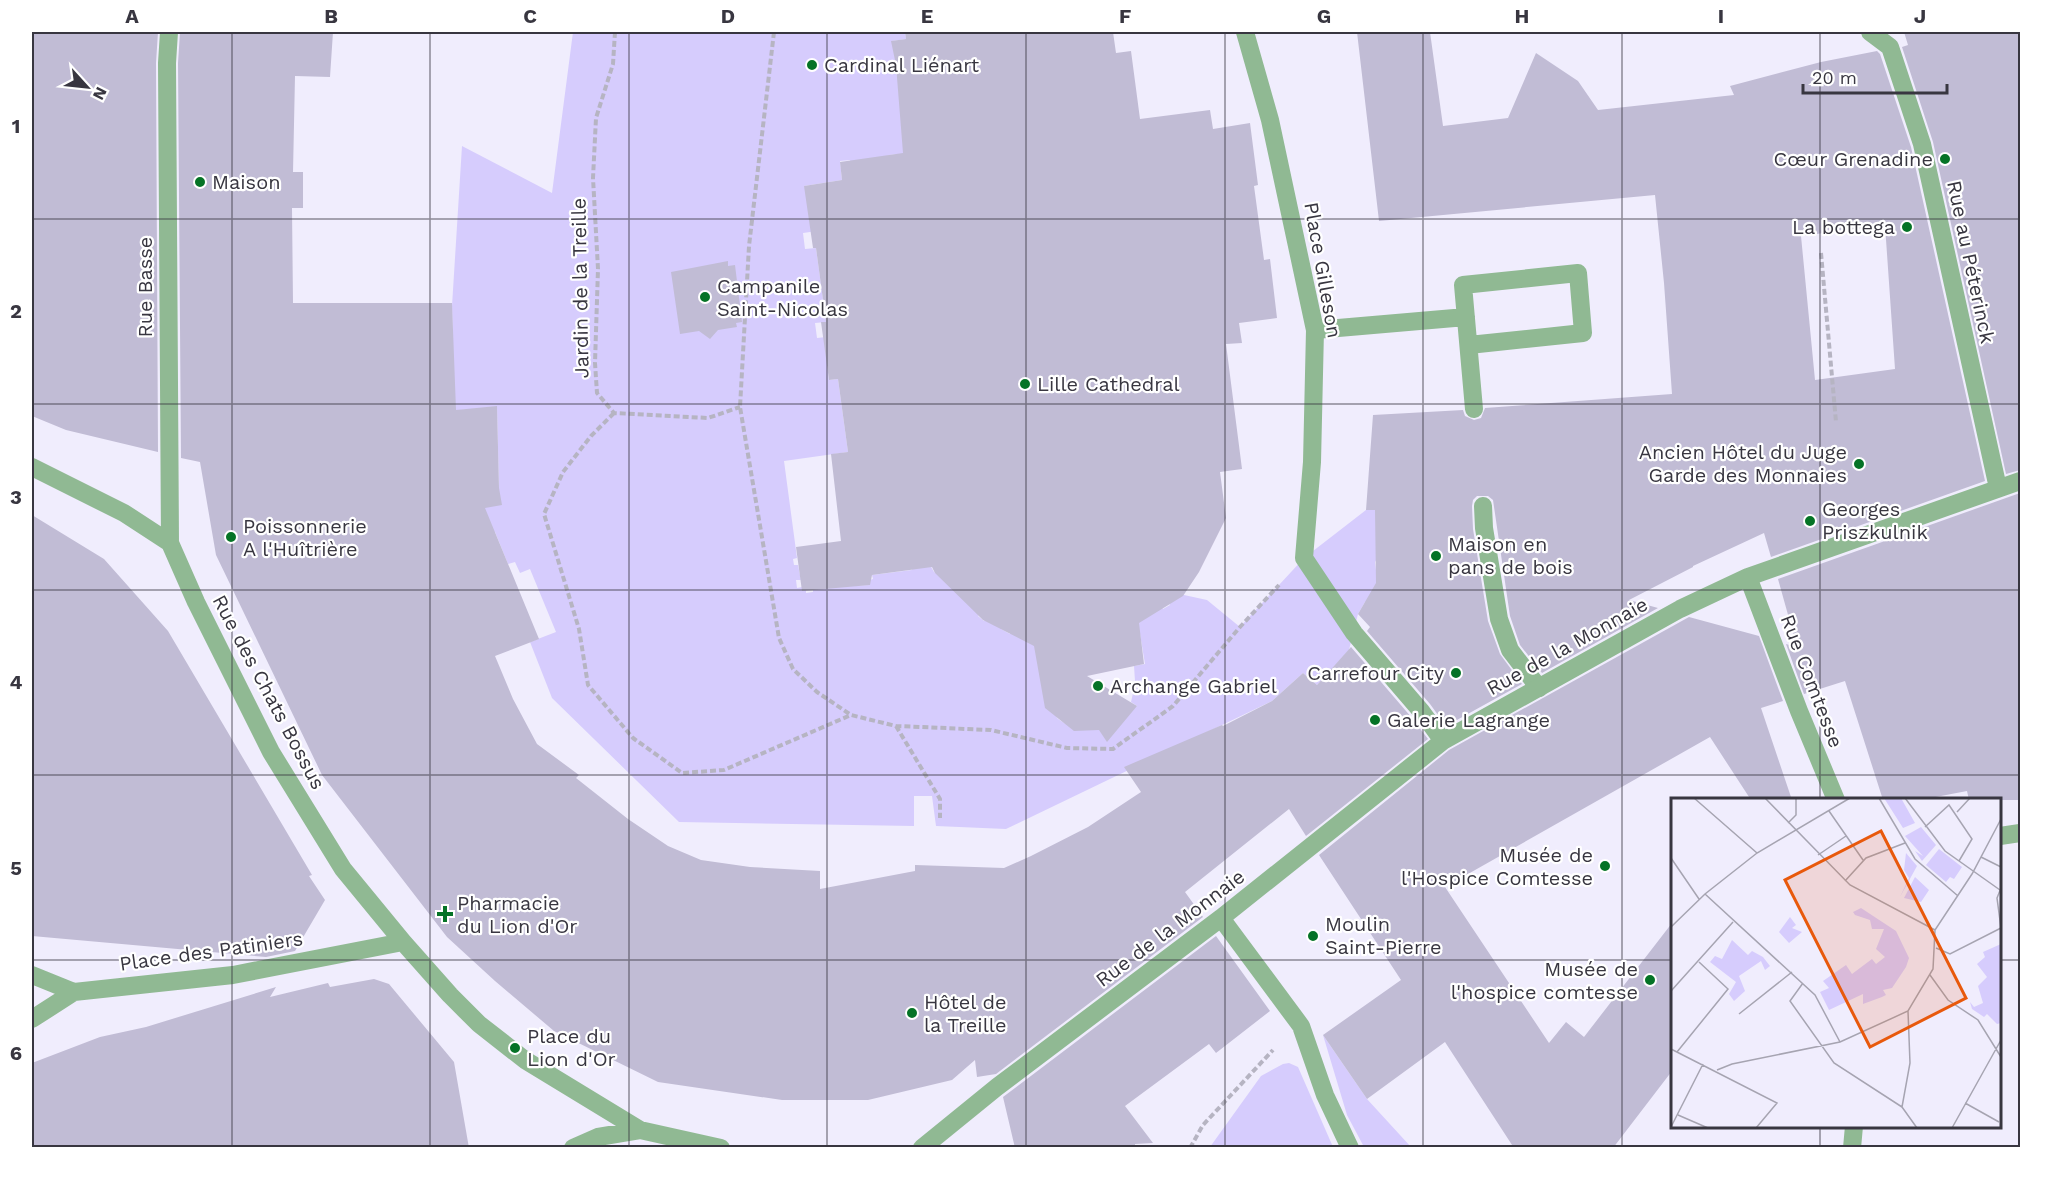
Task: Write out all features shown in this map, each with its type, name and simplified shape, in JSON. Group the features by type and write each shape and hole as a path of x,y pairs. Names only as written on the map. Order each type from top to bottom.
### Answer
{"street":[{"name":"Rue Basse","path":"169,32 167,75 170,543"},
{"name":"Place Gilleson","path":"1245,32 1270,120 1315,330 1312,462 1304,558"},
{"name":"Rue au Péterinck","path":"1870,32 1890,47 1922,144 1998,488"},
{"path":"1468,345 1583,333 1578,273 1463,285 1468,345 1474,409"},
{"path":"1315,330 1466,316"},
{"path":"32,467 124,513 170,543"},
{"name":"Rue de la Monnaie","path":"922,1148 1221,918 1443,741 1680,609 1749,578 2020,481"},
{"path":"1483,506 1484,528 1498,619 1510,650 1539,688"},
{"name":"Rue des Chats Bossus","path":"170,543 196,602 271,752 343,869 402,942"},
{"path":"1304,558 1353,633 1421,711 1443,741"},
{"name":"Rue Comtesse","path":"1749,578 1799,711 1835,798"},
{"path":"2001,836 2020,833"},
{"path":"1221,918 1301,1026 1325,1095 1350,1148"},
{"path":"402,942 450,995 491,1034 539,1069 640,1130 721,1148"},
{"name":"Place des Patiniers","path":"32,1019 74,992 233,975 402,942"},
{"path":"32,975 74,992"},
{"path":"1852,1148 1854,1128"},
{"path":"573,1148 598,1137 640,1130"}],"path":[{"name":"Jardin de la Treille","path":"614,413 597,393 596,383 598,269 593,178 596,118 613,64 615,32"},
{"path":"774,32 749,246 740,406 779,638 793,669 817,692 851,715 896,726 991,730 1067,748 1113,748 1173,706 1240,627 1304,558"},
{"path":"1821,253 1836,422"},
{"path":"740,406 708,418 614,413 591,435 563,472 544,514 579,629 588,685 633,738 682,773 724,770 851,715"},
{"path":"896,726 940,799 940,818"},
{"path":"1190,1148 1203,1125 1269,1053 1301,1026"}],"shaded area":[{"path":"573,32 905,32 906,39 892,41 908,49 906,137 901,172 899,154 889,155 853,179 850,160 840,161 842,180 804,186 831,229 803,233 805,249 816,248 826,322 815,323 817,338 844,335 827,365 829,380 838,379 848,452 784,461 797,558 793,559 794,565 798,565 801,580 796,580 797,588 802,587 806,593 813,592 813,588 870,585 872,575 912,570 909,546 930,565 934,572 985,608 978,616 984,621 990,615 1004,622 1001,629 1010,634 1014,622 1027,621 1057,718 1082,730 1091,730 1137,706 1131,702 1134,689 1147,686 1145,680 1135,681 1134,666 1145,664 1140,634 1127,622 1159,603 1163,609 1170,605 1166,598 1175,590 1184,595 1207,600 1240,627 1304,558 1366,510 1408,508 1375,562 1376,570 1408,599 1365,602 1358,614 1349,650 1317,685 1303,673 1272,701 1006,829 936,826 932,796 914,796 914,826 679,822 552,698 530,642 556,632 530,569 520,573 515,562 508,564 495,532 485,535 474,509 499,488 497,407 436,412 453,343 452,306 462,146 552,193"},
{"path":"1323,1035 1367,1099 1411,1147 1364,1147 1347,1115"},
{"path":"1289,1063 1298,1067 1333,1147 1210,1147 1261,1076"}],"building":[{"path":"32,32 158,32 156,63 158,452 66,430 32,416"},
{"path":"180,32 333,32 330,77 295,76 293,172 303,172 303,208 292,208 293,303 452,303 456,410 497,406 499,488 502,505 485,508 539,639 495,656 513,699 537,744 579,775 576,778 628,819 668,846 701,860 750,867 820,871 820,889 915,871 915,865 1004,868 1088,827 1141,792 1124,767 1223,726 1272,701 1303,673 1317,685 1351,647 1428,739 1306,836 1289,809 1185,892 1203,917 996,1074 977,1077 975,1060 952,1080 868,1100 782,1100 658,1082 554,1031 447,937 322,775 216,555 200,462 181,458 178,63"},
{"name":"Lille Cathedral","path":"905,32 1113,32 1116,53 1131,51 1140,119 1210,110 1213,129 1250,123 1258,185 1254,186 1264,260 1270,259 1277,318 1239,323 1242,343 1226,344 1242,469 1220,472 1226,518 1199,572 1183,596 1139,623 1144,664 1087,676 1137,706 1107,742 1099,730 1074,731 1045,708 1034,646 983,620 935,573 932,567 872,575 870,585 802,591 796,547 841,541 831,454 848,452 838,379 829,380 821,322 826,322 816,248 813,248 804,186 842,180 840,162 903,153 896,65 891,41 906,39"},
{"path":"1357,32 1430,32 1443,126 1508,118 1536,53 1578,81 1598,110 1734,95 1730,86 1821,62 1877,51 1880,54 1911,147 1985,481 1771,557 1764,533 1693,566 1629,600 1658,608 1542,673 1520,645 1510,616 1493,500 1488,496 1477,496 1472,506 1473,529 1488,621 1500,654 1522,684 1446,726 1367,631 1370,627 1358,614 1376,583 1375,510 1366,510 1373,415 1463,410 1465,416 1474,420 1481,418 1485,408 1672,394 1655,195 1379,221","holes":["1885,225 1895,369 1815,380 1801,236"]},
{"path":"1904,32 2020,32 2020,470 2006,474 1933,142 1902,47 1908,45"},
{"name":"Campanile Saint-Nicolas","path":"728,261 728,266 735,265 742,322 736,323 737,327 718,330 710,339 699,331 680,334 671,272"},
{"path":"2020,493 2020,800 1969,798 1967,791 1930,798 1882,798 1845,681 1804,694 1786,644 1797,647 1778,579"},
{"path":"32,515 104,559 168,631 325,900 295,951 266,957 32,936"},
{"path":"1689,617 1759,636 1783,701 1761,708 1791,798 1750,798 1710,737 1445,887 1549,1043 1566,1022 1584,1037 1671,924 1671,1072 1613,1148 1514,1148 1445,1042 1367,1099 1323,1035 1401,980 1319,855 1449,750"},
{"path":"1216,936 1270,1011 1216,1053 1209,1044 1125,1106 1153,1143 1135,1144 1135,1148 1015,1148 1003,1097"},
{"path":"374,979 389,984 454,1062 469,1148 32,1148 32,1063 100,1037 146,1027 276,987 270,997 328,983 330,987"}],"place":[{"name":"Cardinal Liénart","path":"812,65"},
{"name":"Cœur Grenadine","path":"1945,159"},
{"name":"Maison","path":"200,182"},
{"name":"La bottega","path":"1907,227"},
{"name":"Campanile Saint-Nicolas","path":"705,297"},
{"name":"Lille Cathedral","path":"1025,384"},
{"name":"Ancien Hôtel du Juge Garde des Monnaies","path":"1859,464"},
{"name":"Georges Priszkulnik","path":"1810,521"},
{"name":"Poissonnerie A l'Huîtrière","path":"231,537"},
{"name":"Maison en pans de bois","path":"1436,556"},
{"name":"Carrefour City","path":"1456,673"},
{"name":"Archange Gabriel","path":"1098,686"},
{"name":"Galerie Lagrange","path":"1375,720"},
{"name":"Musée de l'Hospice Comtesse","path":"1605,866"},
{"name":"Pharmacie du Lion d'Or","path":"445,914"},
{"name":"Moulin Saint-Pierre","path":"1313,936"},
{"name":"Musée de l'hospice comtesse","path":"1650,980"},
{"name":"Hôtel de la Treille","path":"912,1013"},
{"name":"Place du Lion d'Or","path":"515,1048"}]}
